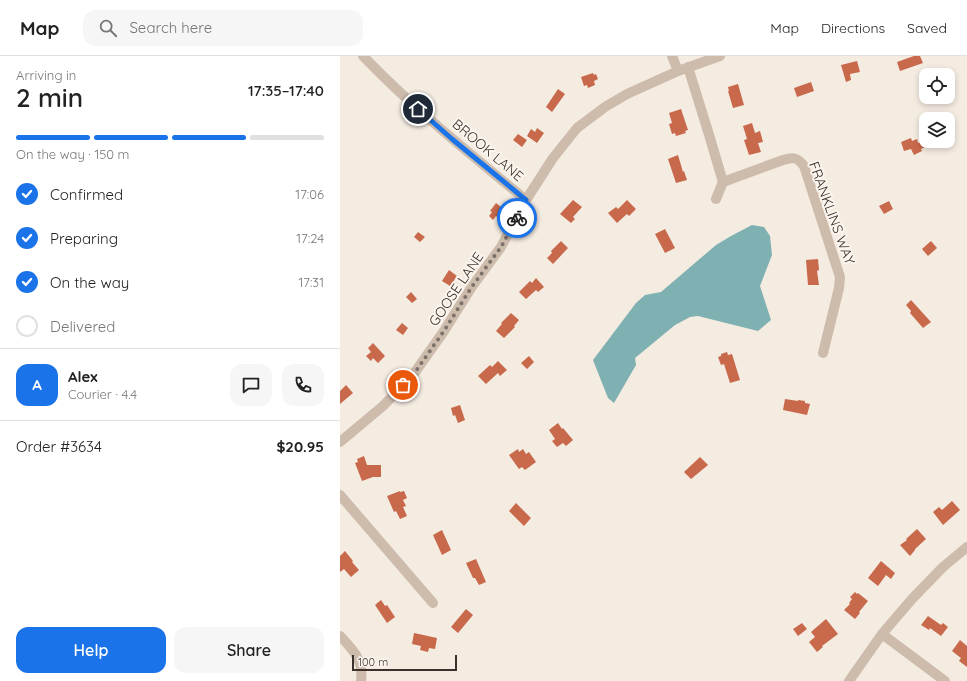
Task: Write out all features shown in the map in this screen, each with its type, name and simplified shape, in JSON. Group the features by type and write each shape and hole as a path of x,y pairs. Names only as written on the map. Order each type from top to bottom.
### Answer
{"street":[{"name":"BROOK LANE","path":"363,56 379,73 452,139 526,200"},
{"path":"672,56 678,71"},
{"name":"GOOSE LANE","path":"340,442 383,406 413,375 444,331 471,288 501,247 526,200 553,158 577,128 605,107 627,94 678,71 720,56"},
{"path":"688,67 723,182 716,199"},
{"name":"FRANKLINS WAY","path":"723,182 792,157 800,161 804,166 840,277 839,288 823,353"},
{"path":"340,495 433,603"},
{"path":"849,681 882,634 912,599 943,567 967,547"},
{"path":"882,634 944,681"},
{"path":"340,636 360,661 362,672 361,681"}],"water":[{"path":"752,225 764,227 770,236 772,255 760,286 771,320 758,331 698,316 690,317 675,325 635,358 636,365 614,403 608,398 593,360 636,303 645,295 661,292 716,245"}],"building":[{"path":"914,56 920,56 923,63 900,71 897,62"},
{"path":"857,61 860,72 850,74 851,80 846,82 841,65"},
{"path":"593,73 594,75 596,74 598,79 594,81 595,85 588,88 587,85 584,86 581,77"},
{"path":"811,82 814,91 797,97 794,88"},
{"path":"738,84 744,105 733,108 728,87"},
{"path":"558,89 565,94 552,112 546,107"},
{"path":"681,109 688,130 685,131 686,133 676,136 675,133 672,134 669,124 672,123 669,113"},
{"path":"752,123 755,133 760,131 763,142 758,143 761,152 749,155 744,140 747,139 743,126"},
{"path":"537,128 544,133 537,143 527,136 531,129 535,132"},
{"path":"518,134 527,140 522,147 513,140"},
{"path":"911,138 912,141 917,139 919,148 924,148 921,149 922,151 914,155 911,149 904,151 901,142"},
{"path":"678,155 687,180 676,183 668,159"},
{"path":"573,200 582,207 573,217 575,219 571,223 560,214"},
{"path":"627,200 636,209 629,216 627,214 617,223 608,213 616,207 618,209"},
{"path":"889,201 893,209 884,214 879,206"},
{"path":"496,203 506,211 500,219 496,216 493,220 489,216 492,212 490,211"},
{"path":"665,229 675,248 665,253 655,234"},
{"path":"418,232 425,237 420,242 414,237"},
{"path":"561,241 568,248 553,264 547,258 552,253 551,251"},
{"path":"931,241 937,248 928,256 922,249"},
{"path":"818,259 819,270 817,271 819,285 808,285 806,260"},
{"path":"449,270 457,276 450,286 442,281"},
{"path":"536,278 544,287 538,292 536,290 526,299 519,292 530,281 532,283"},
{"path":"411,292 417,299 412,303 406,297"},
{"path":"911,300 931,322 923,328 910,313 911,311 906,305"},
{"path":"511,313 519,320 514,326 515,327 504,338 496,331 502,324 501,323"},
{"path":"402,323 408,328 403,335 396,330"},
{"path":"373,343 385,356 378,363 373,358 371,361 366,356 371,352 368,348"},
{"path":"727,352 728,355 732,354 740,380 730,383 724,364 721,365 718,357"},
{"path":"529,356 534,362 527,369 521,363"},
{"path":"498,361 507,370 500,376 498,373 486,384 478,376 490,365 492,367"},
{"path":"346,385 353,393 340,404 340,391"},
{"path":"785,399 805,401 805,403 810,404 807,415 783,410"},
{"path":"460,405 465,420 458,423 455,415 453,416 451,408"},
{"path":"558,423 573,440 566,446 563,443 557,447 552,441 555,439 549,430"},
{"path":"518,449 519,452 523,449 526,454 529,452 536,462 525,470 522,467 519,469 509,455"},
{"path":"364,456 367,465 381,465 381,477 373,477 362,481 355,463 358,462 357,459"},
{"path":"700,457 708,465 691,479 684,472"},
{"path":"404,491 407,498 403,500 406,506 403,507 407,516 400,519 396,511 394,512 387,496"},
{"path":"952,501 960,510 943,525 933,512 939,507 942,510"},
{"path":"516,503 531,518 524,526 509,511"},
{"path":"917,529 926,539 910,556 900,545"},
{"path":"442,530 451,550 442,555 433,535"},
{"path":"345,551 359,570 351,577 344,569 340,572 340,556"},
{"path":"476,559 486,582 479,585 475,578 473,578 466,563"},
{"path":"881,561 895,573 891,579 886,575 878,586 868,578"},
{"path":"855,592 868,601 855,619 844,610 850,604 849,603 852,599 850,597"},
{"path":"381,600 385,606 387,605 395,617 387,623 375,605"},
{"path":"466,609 473,615 458,633 451,627"},
{"path":"928,616 941,625 943,623 948,627 941,636 930,628 929,630 921,625"},
{"path":"826,619 838,634 822,646 823,647 817,652 809,642 815,637 811,632"},
{"path":"802,623 807,629 798,636 793,629"},
{"path":"414,633 437,638 435,649 429,648 428,652 420,650 421,646 412,644"},
{"path":"960,640 967,646 967,667 959,661 961,658 952,651"}],"way so far":[{"path":"403,385 413,375 444,331 471,288 501,247 517,218"}],"route":[{"path":"418,109 526,200 517,218"}]}
